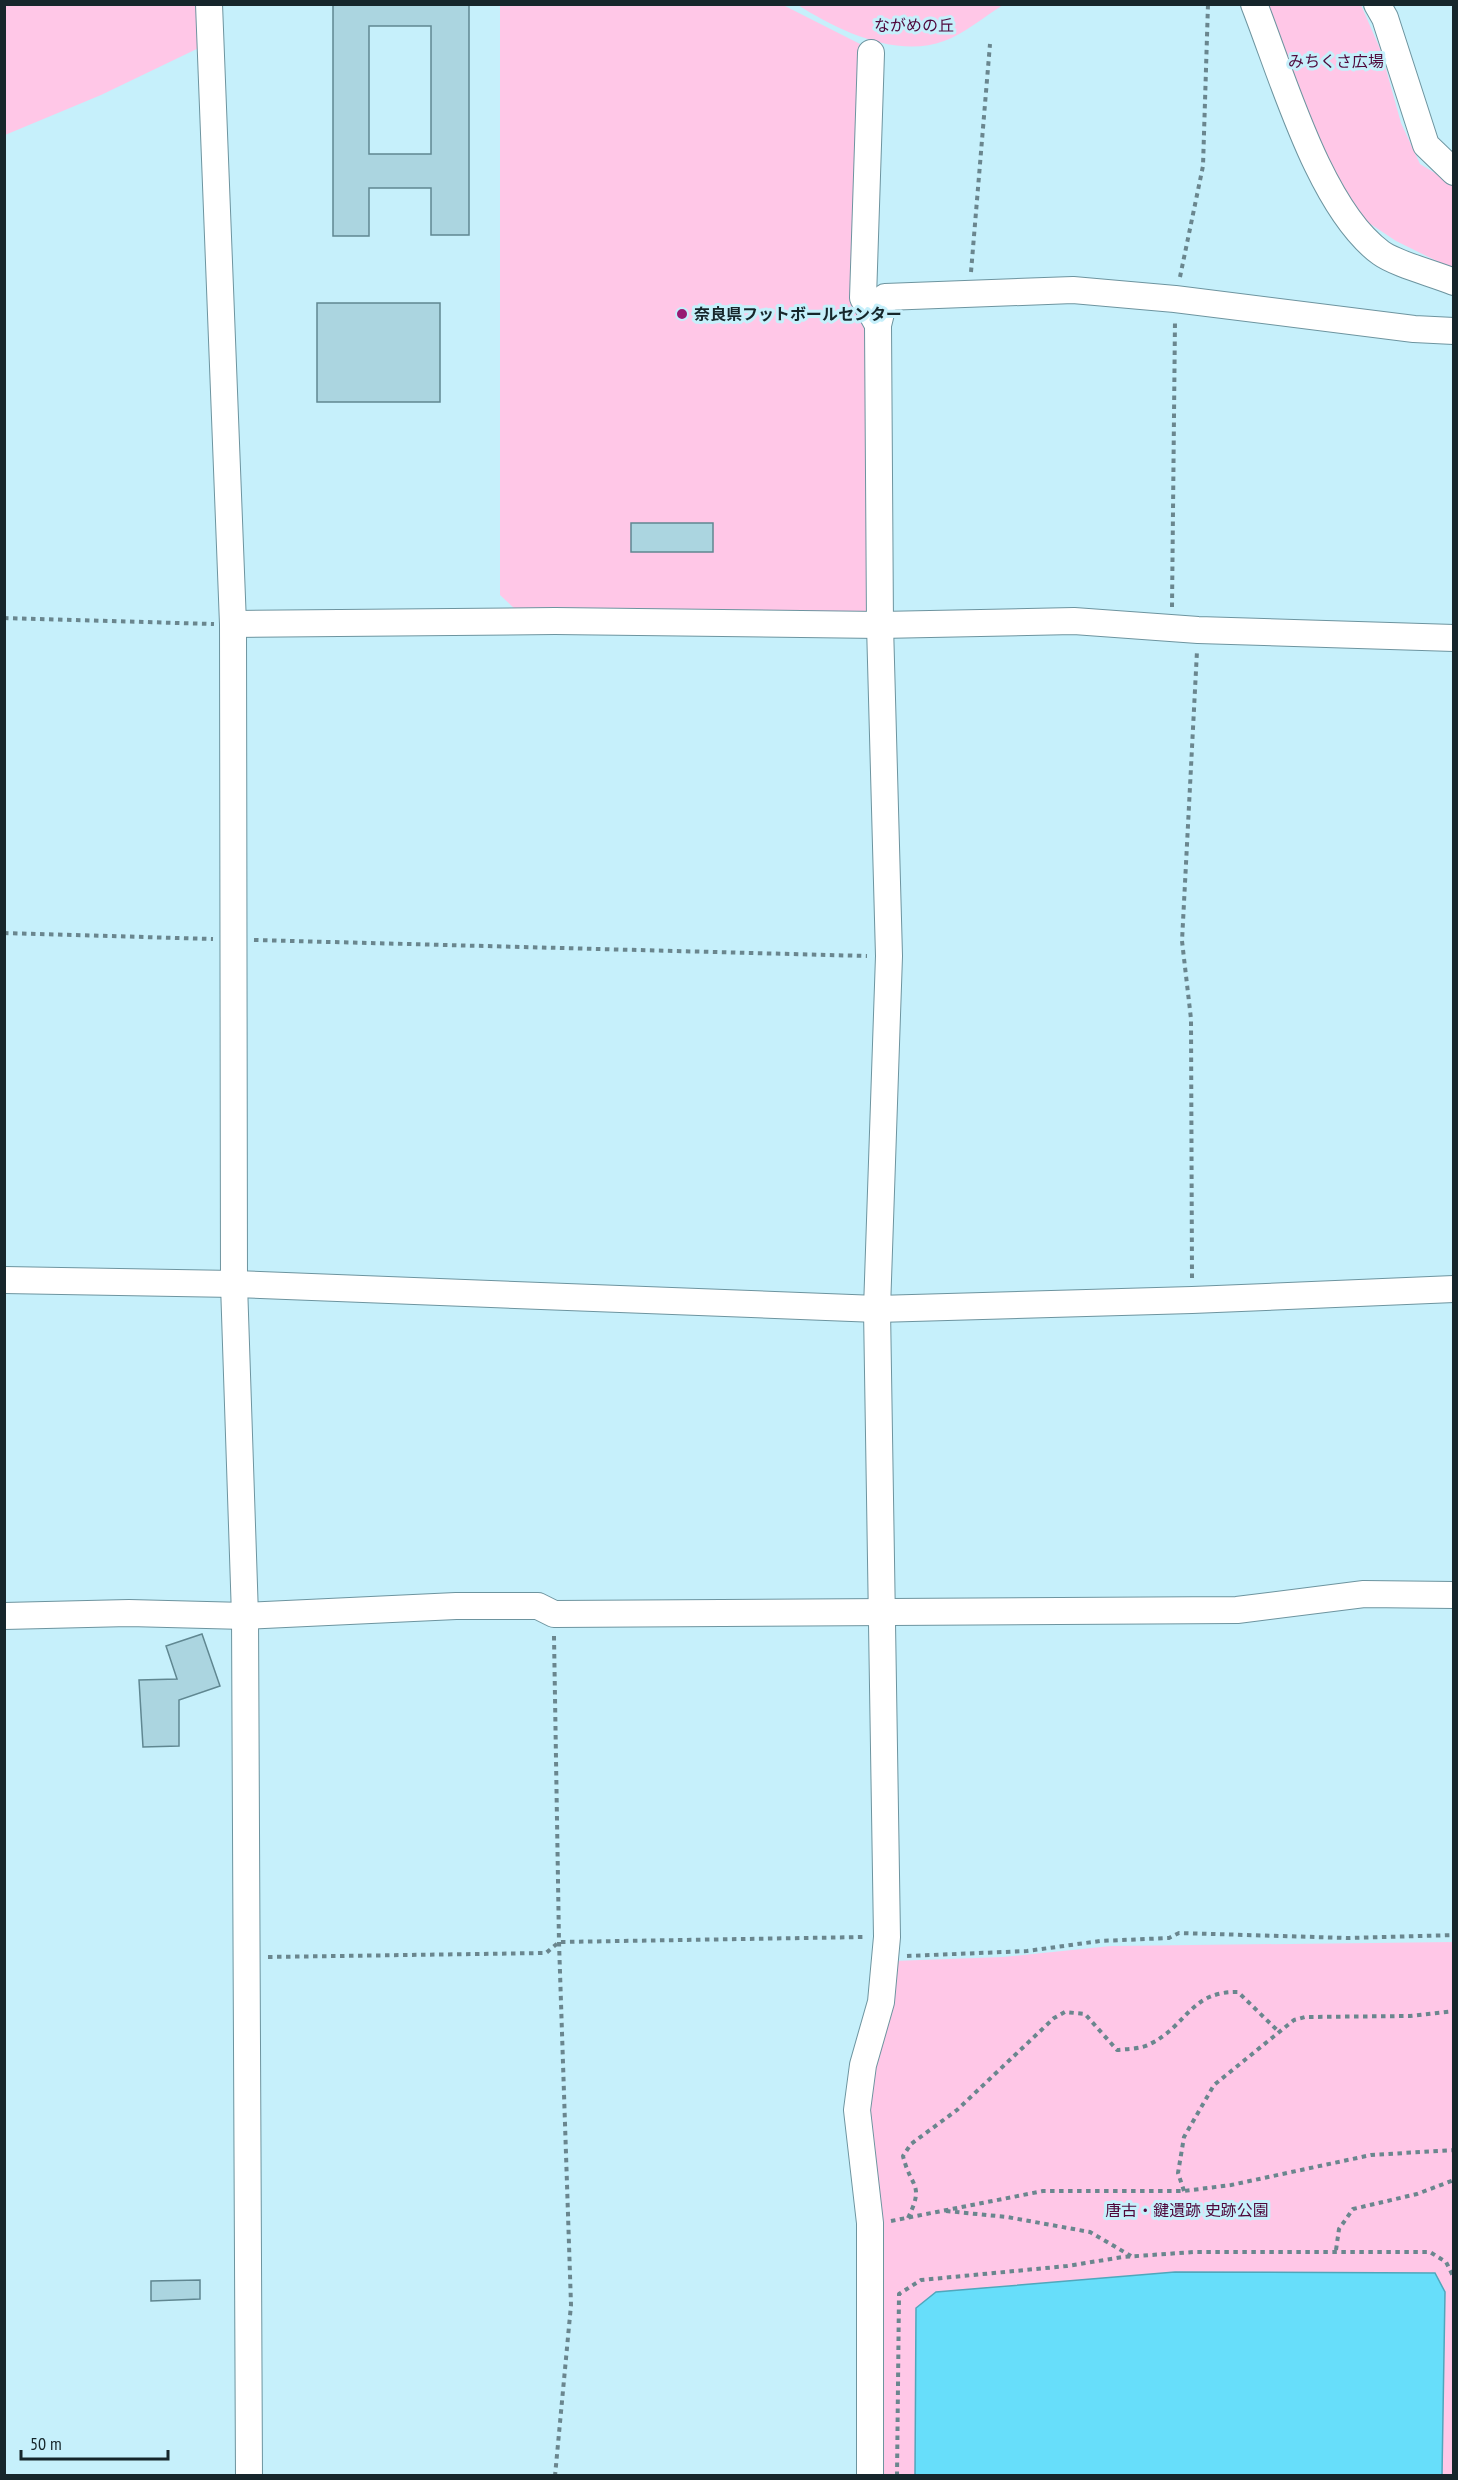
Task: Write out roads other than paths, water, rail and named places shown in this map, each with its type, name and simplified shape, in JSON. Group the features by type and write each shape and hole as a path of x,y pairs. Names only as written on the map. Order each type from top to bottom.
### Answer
{"street":[{"path":"209,4 232,624 234,1284 245,1616 249,2475"},
{"path":"1254,4 1325,184 1348,219 1382,254 1454,282"},
{"path":"1377,4 1385,18 1426,145 1454,172"},
{"path":"872,53 863,298 878,325"},
{"path":"870,2475 870,2223 857,2110 863,2065 881,2002 886,1947 877,1309 889,956 880,625 878,325 885,297 1073,290 1175,299 1414,329 1454,331"},
{"path":"232,624 555,621 880,625 1074,621 1198,630 1454,638"},
{"path":"4,1280 234,1284 877,1309 1192,1300 1454,1289"},
{"path":"4,1616 129,1613 245,1616 456,1606 538,1606 554,1614 1237,1610 1364,1594 1454,1595"}],"water":[{"path":"1175,2272 1435,2273 1445,2292 1442,2475 915,2475 916,2308 936,2292"}],"place":[{"name":"奈良県フットボールセンター","path":"682,314"}],"park label":[{"name":"ながめの丘","path":"914,25"},
{"name":"みちくさ広場","path":"1336,61"},
{"name":"唐古・鍵遺跡 史跡公園","path":"1187,2210"}]}
